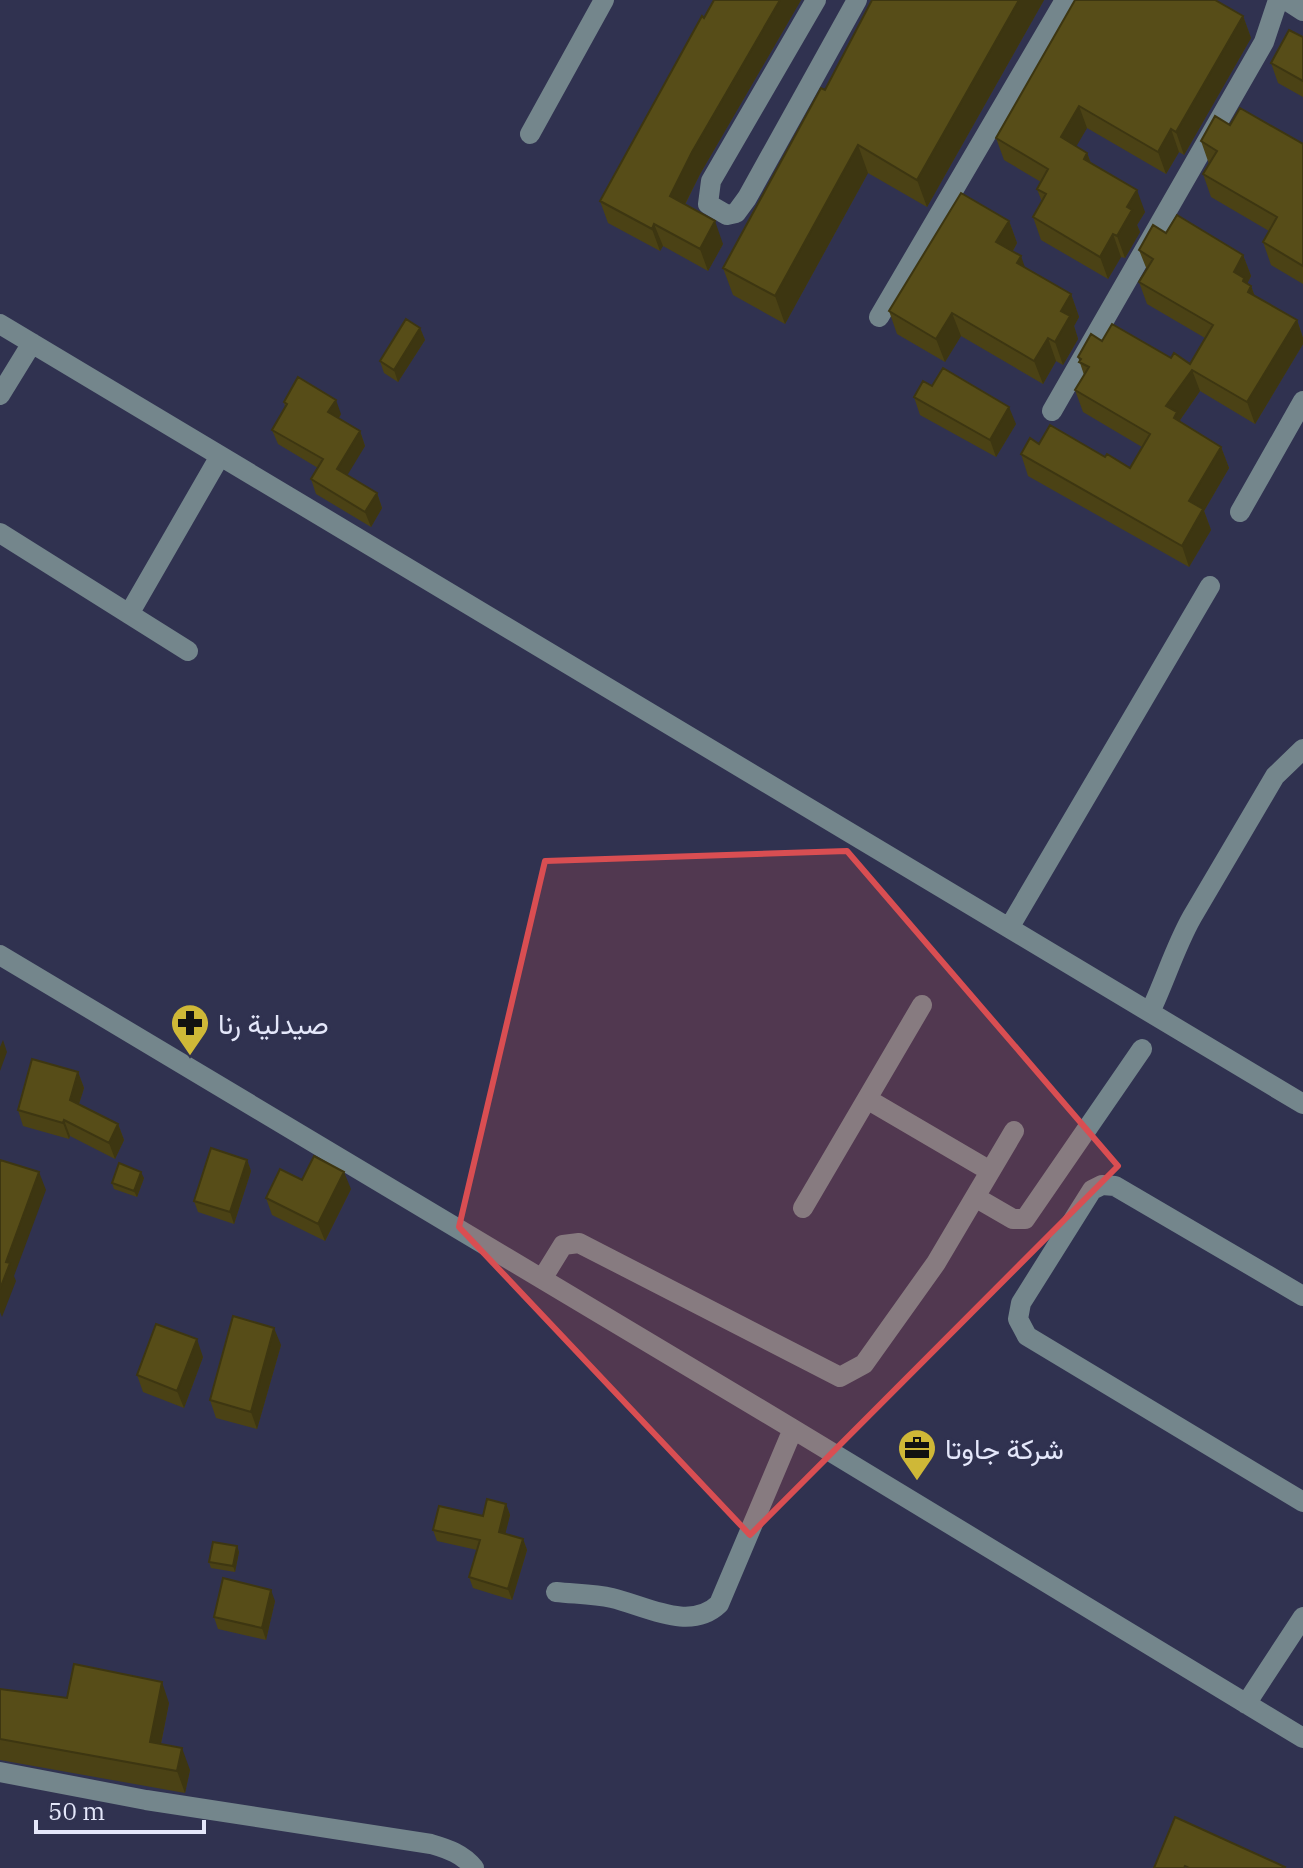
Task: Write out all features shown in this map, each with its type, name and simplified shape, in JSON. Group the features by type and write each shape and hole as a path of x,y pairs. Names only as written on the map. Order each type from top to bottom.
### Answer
{"street":[{"path":"530,134 604,0"},
{"path":"816,0 711,181 708,204 727,215 736,213 747,198 857,0"},
{"path":"879,317 1065,0"},
{"path":"1052,411 1264,42 1278,0"},
{"path":"1286,0 1303,11"},
{"path":"0,324 1303,1104"},
{"path":"0,395 32,343"},
{"path":"1240,512 1303,401"},
{"path":"129,614 220,456"},
{"path":"0,533 188,651"},
{"path":"1009,928 1210,586"},
{"path":"1150,1012 1172,964 1179,940 1275,776 1303,749"},
{"path":"0,955 1303,1738"},
{"path":"803,1208 922,1005"},
{"path":"975,1197 1013,1219 1025,1219 1142,1049"},
{"path":"867,1099 990,1171"},
{"path":"542,1279 563,1245 579,1243 840,1377 864,1364 936,1263 1014,1131"},
{"path":"1303,1296 1115,1186 1102,1185 1092,1190 1021,1303 1018,1319 1027,1336 1303,1502"},
{"path":"556,1592 613,1598 679,1617 697,1617 711,1612 719,1604 793,1429"},
{"path":"1246,1704 1303,1617"},
{"path":"0,1772 146,1800 431,1844 451,1850 468,1860 474,1868"}],"highlighted area":[{"path":"847,851 1118,1166 750,1535 459,1227 545,861"}],"building":[{"path":"714,0 780,0 670,196 715,221 700,249 654,224 652,229 600,201 702,16 704,18"},
{"path":"872,0 1019,0 917,180 858,145 775,296 723,268 821,88 825,90"},
{"path":"1075,0 1215,0 1243,16 1176,132 1171,129 1158,152 1079,106 1061,137 1087,153 1084,159 1137,190 1127,207 1132,210 1100,257 1033,217 1046,194 1037,189 1048,169 996,138"},
{"path":"1289,30 1303,37 1303,81 1271,63"},
{"path":"1240,108 1303,144 1303,266 1263,242 1277,217 1203,174 1217,151 1201,141 1215,116 1230,125"},
{"path":"961,193 1009,221 996,242 1021,256 1017,263 1071,294 1061,311 1070,316 1055,342 1048,338 1034,361 952,313 936,339 889,311"},
{"path":"1177,215 1243,255 1234,272 1251,286 1248,292 1297,320 1247,402 1192,370 1166,406 1177,412 1174,418 1221,447 1189,501 1203,509 1182,546 1021,454 1030,438 1039,444 1050,425 1130,468 1150,434 1075,390 1089,367 1079,362 1081,359 1078,357 1091,334 1102,341 1112,324 1171,358 1174,353 1190,364 1213,325 1139,282 1153,259 1139,250 1153,225 1166,233"},
{"path":"406,319 420,328 394,370 380,361"},
{"path":"943,368 1009,407 990,440 914,397 923,381 932,386"},
{"path":"298,377 336,400 328,412 360,431 337,469 377,493 365,512 311,479 323,459 272,430"},
{"path":"32,1059 78,1072 70,1100 118,1124 109,1143 64,1120 63,1123 18,1110"},
{"path":"211,1148 247,1160 230,1212 194,1201"},
{"path":"314,1156 344,1172 318,1224 266,1198 280,1169 302,1180"},
{"path":"0,1160 39,1172 6,1262 10,1263 0,1289"},
{"path":"119,1163 141,1172 134,1191 112,1183"},
{"path":"233,1316 274,1328 251,1412 210,1400"},
{"path":"156,1324 197,1339 177,1391 137,1375"},
{"path":"487,1499 506,1504 499,1532 523,1539 508,1589 469,1577 480,1540 433,1530 439,1506 483,1516"},
{"path":"213,1542 237,1546 233,1566 209,1562"},
{"path":"223,1578 271,1590 262,1628 214,1617"},
{"path":"74,1664 162,1682 150,1742 182,1748 177,1771 0,1739 0,1689 67,1698"},
{"path":"1175,1817 1285,1867 1154,1868"}],"place":[{"name":"صيدلية رنا","path":"190,1057"},
{"name":"شركة جاوتا","path":"917,1482"}]}
